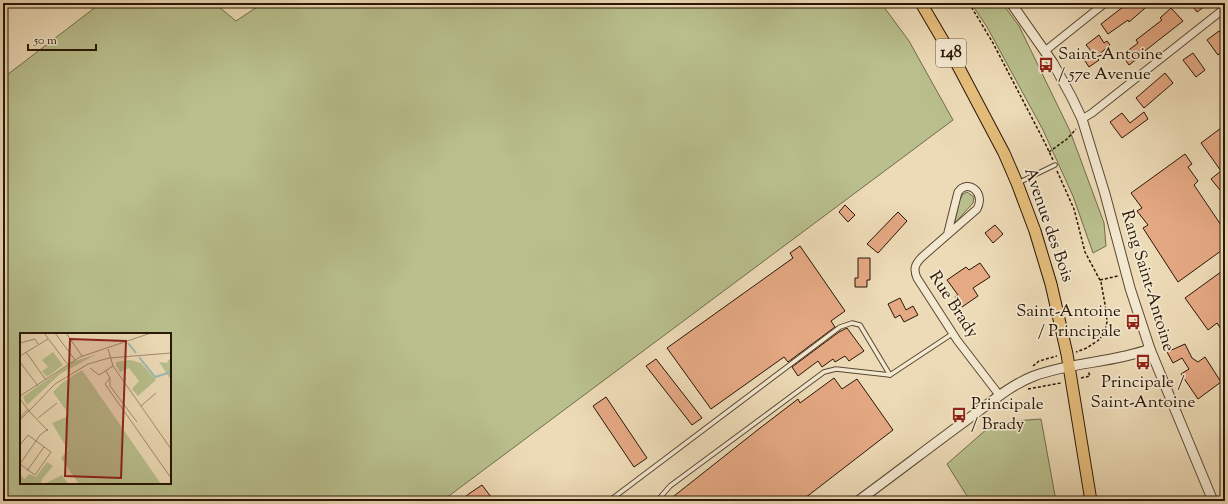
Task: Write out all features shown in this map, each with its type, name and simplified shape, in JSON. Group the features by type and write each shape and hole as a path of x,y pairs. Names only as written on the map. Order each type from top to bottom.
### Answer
{"main road":[{"name":"Avenue des Bois","path":"921,3 968,84 1004,153 1035,231 1059,318 1069,366 1091,501"}],"street":[{"name":"Rang Saint-Antoine","path":"1010,3 1045,50 1082,119 1094,156 1130,288 1150,349 1213,501"},
{"path":"1045,50 1105,3"},
{"path":"1082,119 1092,113 1225,8"},
{"name":"Rue Brady","path":"948,232 958,192 965,187 974,189 979,196 979,206 975,212 948,232 917,262 915,265 915,272 917,278 953,333 1000,396"},
{"path":"858,501 1022,381 1069,366 1138,353 1150,349"}],"lane":[{"path":"1017,183 1055,165"},
{"path":"609,501 840,327 852,323 860,325 890,375"},
{"path":"657,501 670,486 824,372 836,369 890,375 953,333"}],"path":[{"path":"969,3 993,43 1049,152 1074,209 1085,252 1100,280 1106,310 1107,322 1105,330 1096,343 1082,350"},
{"path":"1049,152 1067,139 1082,119"},
{"path":"1100,280 1121,275"}],"green space":[{"path":"101,3 214,3 236,21 263,3 564,3 566,6 570,3 881,3 909,41 953,120 442,501 3,501 3,78"},
{"path":"971,3 1002,3 1019,26 1070,131 1104,223 1106,246 1093,253 1073,196 1043,130 987,27"},
{"path":"967,192 974,197 973,203 956,222 959,202 963,194"},
{"path":"1041,419 1056,501 970,501 947,464 988,428 1014,421"}],"building":[{"path":"1128,3 1151,3 1129,22 1128,20 1108,34 1101,24"},
{"path":"1190,3 1209,3 1197,12"},
{"path":"1171,8 1183,21 1129,65 1122,55 1138,43 1136,40 1162,20 1160,18"},
{"path":"1219,31 1225,38 1225,49 1218,55 1207,40"},
{"path":"1099,35 1104,43 1107,41 1110,45 1096,57 1099,60 1089,67 1083,58 1092,52 1086,45"},
{"path":"1193,53 1205,70 1196,77 1183,60"},
{"path":"1165,73 1173,83 1144,108 1136,98"},
{"path":"1144,112 1148,119 1122,138 1110,122 1122,113 1130,123"},
{"path":"1225,125 1225,196 1211,179 1221,171 1201,143"},
{"path":"1185,154 1192,164 1188,167 1198,181 1194,185 1225,231 1225,248 1178,282 1143,228 1148,225 1137,211 1142,208 1131,193"},
{"path":"845,205 855,215 848,222 839,212"},
{"path":"898,212 907,221 878,253 867,244"},
{"path":"995,225 1003,234 993,243 985,233"},
{"path":"800,246 845,311 831,321 835,327 788,362 784,357 711,409 667,348 793,258 790,253"},
{"path":"858,258 870,258 870,280 867,280 867,287 855,287 855,278 858,278"},
{"path":"980,263 990,277 973,288 978,296 962,307 955,297 958,295 947,280 966,267 969,270"},
{"path":"1225,269 1225,335 1217,323 1208,330 1185,298"},
{"path":"900,298 906,310 913,306 918,315 904,322 900,315 895,318 888,304"},
{"path":"847,328 864,351 849,361 845,356 835,362 833,359 822,367 818,361 798,376 792,367 839,332"},
{"path":"1185,344 1192,358 1198,362 1205,357 1221,382 1198,399 1181,374 1189,369 1182,358 1173,363 1167,352"},
{"path":"656,359 702,418 692,425 646,366"},
{"path":"834,378 842,389 857,379 893,430 805,498 808,501 677,501 674,496 760,428 798,399 800,403"},
{"path":"606,397 647,458 634,467 593,406"},
{"path":"482,485 494,501 460,501 470,493"}],"place":[{"name":"Saint-Antoine / 57e Avenue","path":"1046,65"},
{"name":"Saint-Antoine / Principale","path":"1133,322"},
{"name":"Principale / Saint-Antoine","path":"1143,362"},
{"name":"Principale / Brady","path":"959,415"}]}
